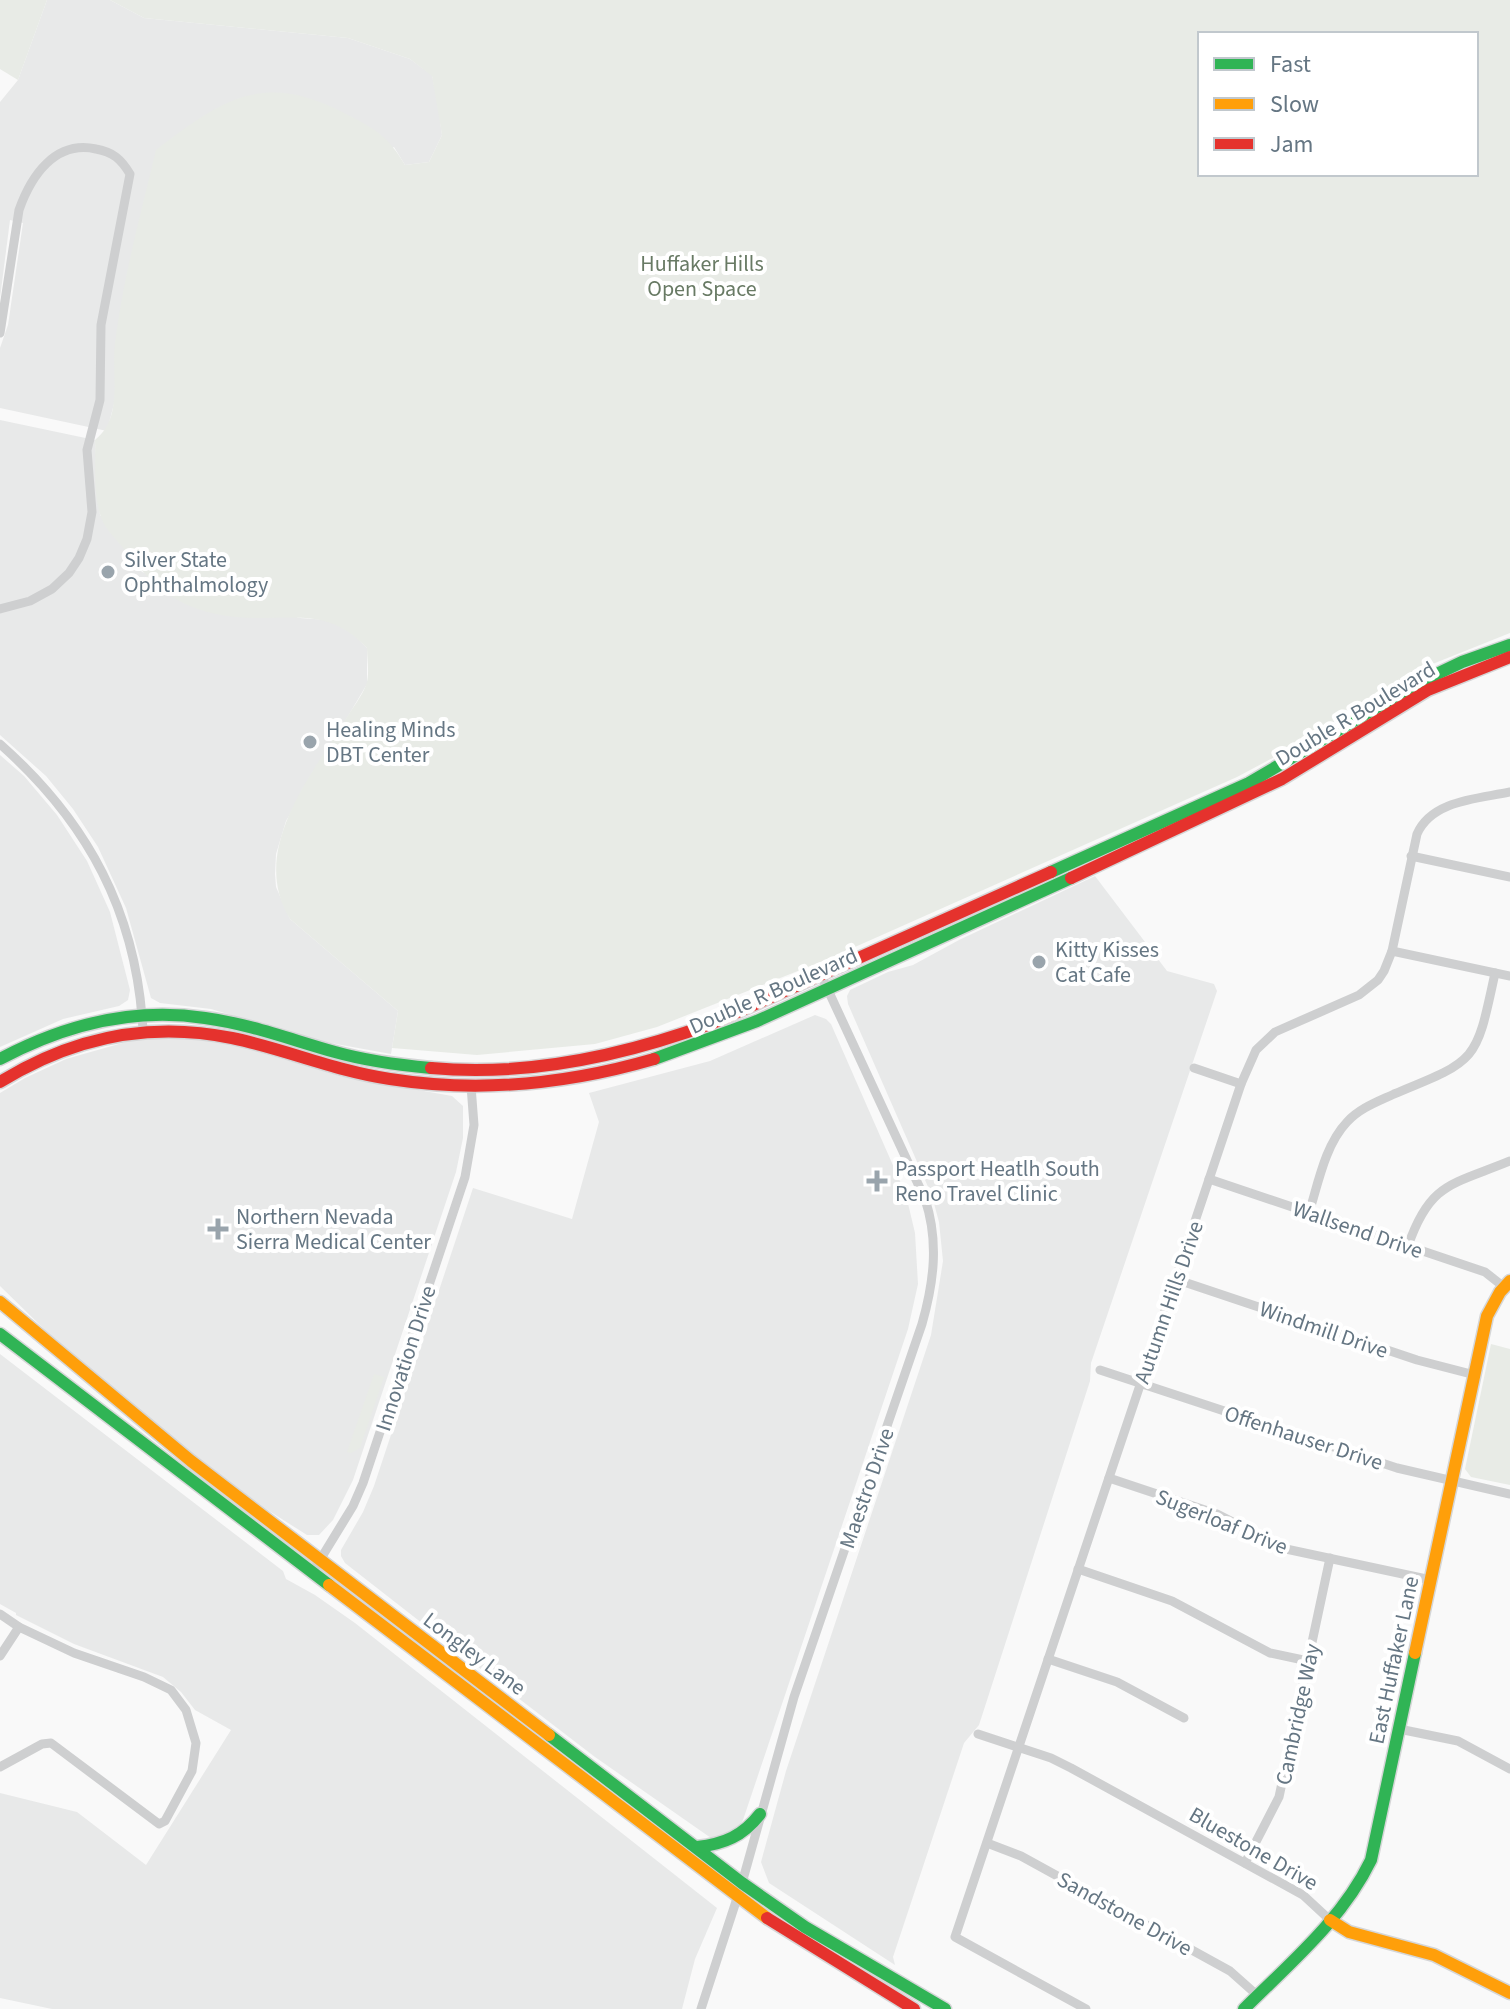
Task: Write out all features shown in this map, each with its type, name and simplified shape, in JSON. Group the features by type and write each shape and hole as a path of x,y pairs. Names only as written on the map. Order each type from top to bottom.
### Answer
{"main road":[{"name":"Double R Boulevard","path":"0,1059 66,1028 101,1019 142,1015 194,1016 231,1022 322,1050 376,1062 455,1070 506,1070 583,1062 662,1042 713,1023 1249,783 1299,757 1424,679 1510,645"},
{"name":"Double R Boulevard","path":"0,1082 27,1064 60,1050 91,1040 143,1031 212,1034 358,1074 424,1084 471,1086 546,1082 642,1064 736,1031 1267,787 1313,762 1418,695 1510,657"},
{"name":"East Huffaker Lane","path":"1244,2009 1358,1888 1371,1860 1487,1316 1507,1284"},
{"name":"Longley Lane","path":"3,1302 169,1444 742,1883 805,1927 945,2009"},
{"name":"Longley Lane","path":"0,1334 782,1929 914,2009"},
{"path":"697,1847 736,1839 750,1829 760,1814"},
{"name":"Bluestone Drive","path":"1330,1920 1356,1934 1434,1955 1510,1993"}],"street":[{"path":"0,333 19,210 25,193 39,172 57,153 67,148 80,146 115,155 130,174 101,325 100,400 87,450 91,525 79,558 52,589 30,601 0,609"},
{"path":"0,744 56,800 99,865 131,952 141,993 143,1031"},
{"name":"Autumn Hills Drive","path":"1086,2009 955,1937 1241,1084 1249,1062 1265,1040 1287,1025 1369,989 1384,971 1392,951 1419,828 1440,809 1510,792"},
{"path":"1411,856 1510,877"},
{"path":"1392,951 1510,976"},
{"path":"1309,1213 1331,1145 1345,1123 1367,1106 1450,1072 1468,1058 1480,1038 1495,973"},
{"name":"Maestro Drive","path":"701,2009 742,1883 794,1697 922,1324 934,1267 934,1238 925,1199 821,975"},
{"path":"1194,1068 1241,1084"},
{"name":"Innovation Drive","path":"312,1573 353,1506 363,1483 465,1177 474,1125 471,1086"},
{"path":"1408,1246 1421,1212 1437,1193 1510,1161"},
{"name":"Wallsend Drive","path":"1209,1179 1485,1272 1507,1284"},
{"name":"Windmill Drive","path":"1175,1279 1417,1360 1475,1375"},
{"name":"Offenhauser Drive","path":"1100,1370 1397,1468 1510,1494"},
{"name":"Sugerloaf Drive","path":"1109,1478 1217,1514 1274,1544 1431,1580"},
{"name":"Cambridge Way","path":"1245,1863 1279,1797 1330,1558"},
{"path":"1078,1569 1172,1601 1270,1653 1308,1661"},
{"path":"0,1614 19,1627 74,1653 144,1677 171,1690 186,1710 196,1743 192,1771 165,1821 159,1824 51,1743 42,1744 0,1767"},
{"path":"0,1656 19,1627"},
{"path":"1048,1659 1117,1682 1184,1718"},
{"path":"1399,1729 1458,1741 1510,1769"},
{"name":"Bluestone Drive","path":"978,1734 1071,1768 1303,1895 1330,1920"},
{"name":"Sandstone Drive","path":"987,1843 1021,1856 1230,1971 1257,1995"}],"shaded area":[{"path":"47,0 110,0 144,18 348,38 410,59 432,75 438,105 442,135 429,162 405,165 394,147 115,344 115,400 107,431 0,408 0,348 8,325 23,223 10,220 0,298 0,102 18,80"},
{"path":"0,420 95,440 100,515 142,572 300,618 328,620 351,631 367,648 367,684 286,821 276,854 275,874 276,887 290,919 398,1011 391,1054 314,1040 211,1009 160,1003 151,998 126,908 98,847 46,776 0,735"},
{"path":"0,755 24,776 57,815 87,861 110,912 130,990 128,1000 119,1006 63,1019 0,1047"},
{"path":"1095,876 1167,971 1214,984 1217,991 1091,1363 1090,1381 979,1725 964,1743 893,1957 895,1965 769,1883 761,1862 786,1771 931,1335 943,1261 939,1222 932,1196 847,996 850,990 888,972 913,965"},
{"path":"815,1015 831,1024 906,1195 915,1233 918,1284 908,1329 743,1820 737,1830 719,1839 711,1838 595,1757 345,1563 341,1550 374,1486 473,1188 572,1219 599,1122 589,1093 710,1061"},
{"name":"Northern Nevada Sierra Medical Center","path":"147,1036 174,1036 232,1044 340,1076 452,1096 463,1106 463,1138 456,1172 353,1480 333,1520 319,1535 307,1535 266,1509 174,1439 44,1329 0,1286 0,1093 66,1059"},
{"path":"0,1354 283,1571 286,1579 355,1623 717,1908 695,1959 682,2009 52,2009 0,1998 0,1793 77,1812 146,1865 231,1730 195,1710 181,1692 163,1677 74,1644 0,1604"}],"green space":[{"path":"0,0 47,0 18,80 0,69"},
{"name":"Huffaker Hills Open Space","path":"110,0 1510,0 1510,633 1425,667 1297,745 1237,777 828,959 657,1027 595,1044 477,1055 392,1048 398,1011 290,919 279,893 276,866 280,840 290,814 317,763 366,685 367,648 352,634 321,620 216,614 199,610 171,596 147,576 110,532 102,519 96,487 95,440 104,431 113,408 118,319 156,150 202,117 245,96 291,94 317,101 373,129 387,140 405,165 429,162 442,135 432,76 410,59 348,38 144,18"},
{"path":"1491,1344 1510,1349 1510,1485 1471,1477 1465,1469"},
{"path":"374,1374 384,1377 360,1448 347,1452"}],"traffic: fast":[{"path":"1051,872 1249,783 1416,684 1462,662 1510,645"},
{"path":"654,1059 757,1021 1071,878"},
{"path":"0,1059 74,1028 125,1017 178,1015 238,1024 359,1058 431,1068"},
{"path":"0,1334 329,1585"},
{"path":"1244,2009 1330,1921 1371,1860 1415,1653"},
{"path":"549,1735 742,1883 805,1927 945,2009"},
{"path":"697,1847 732,1838 760,1814"}],"traffic: slow":[{"path":"1415,1653 1487,1316 1510,1281"},
{"path":"0,1302 191,1461 549,1735"},
{"path":"329,1585 767,1918"},
{"path":"1330,1920 1349,1932 1434,1955 1510,1993"}],"traffic: jam":[{"path":"1071,878 1282,779 1428,690 1510,657"},
{"path":"431,1068 467,1070 539,1066 610,1054 679,1035 713,1023 1051,872"},
{"path":"0,1082 55,1054 83,1044 141,1033 201,1033 232,1038 370,1075 457,1085 556,1080 654,1059"},
{"path":"767,1918 914,2009"}],"place":[{"name":"Silver State Ophthalmology","path":"108,572"},
{"name":"Healing Minds DBT Center","path":"310,742"},
{"name":"Kitty Kisses Cat Cafe","path":"1039,962"},
{"name":"Passport Heatlh South Reno Travel Clinic","path":"877,1181"},
{"name":"Northern Nevada Sierra Medical Center","path":"218,1229"}]}
